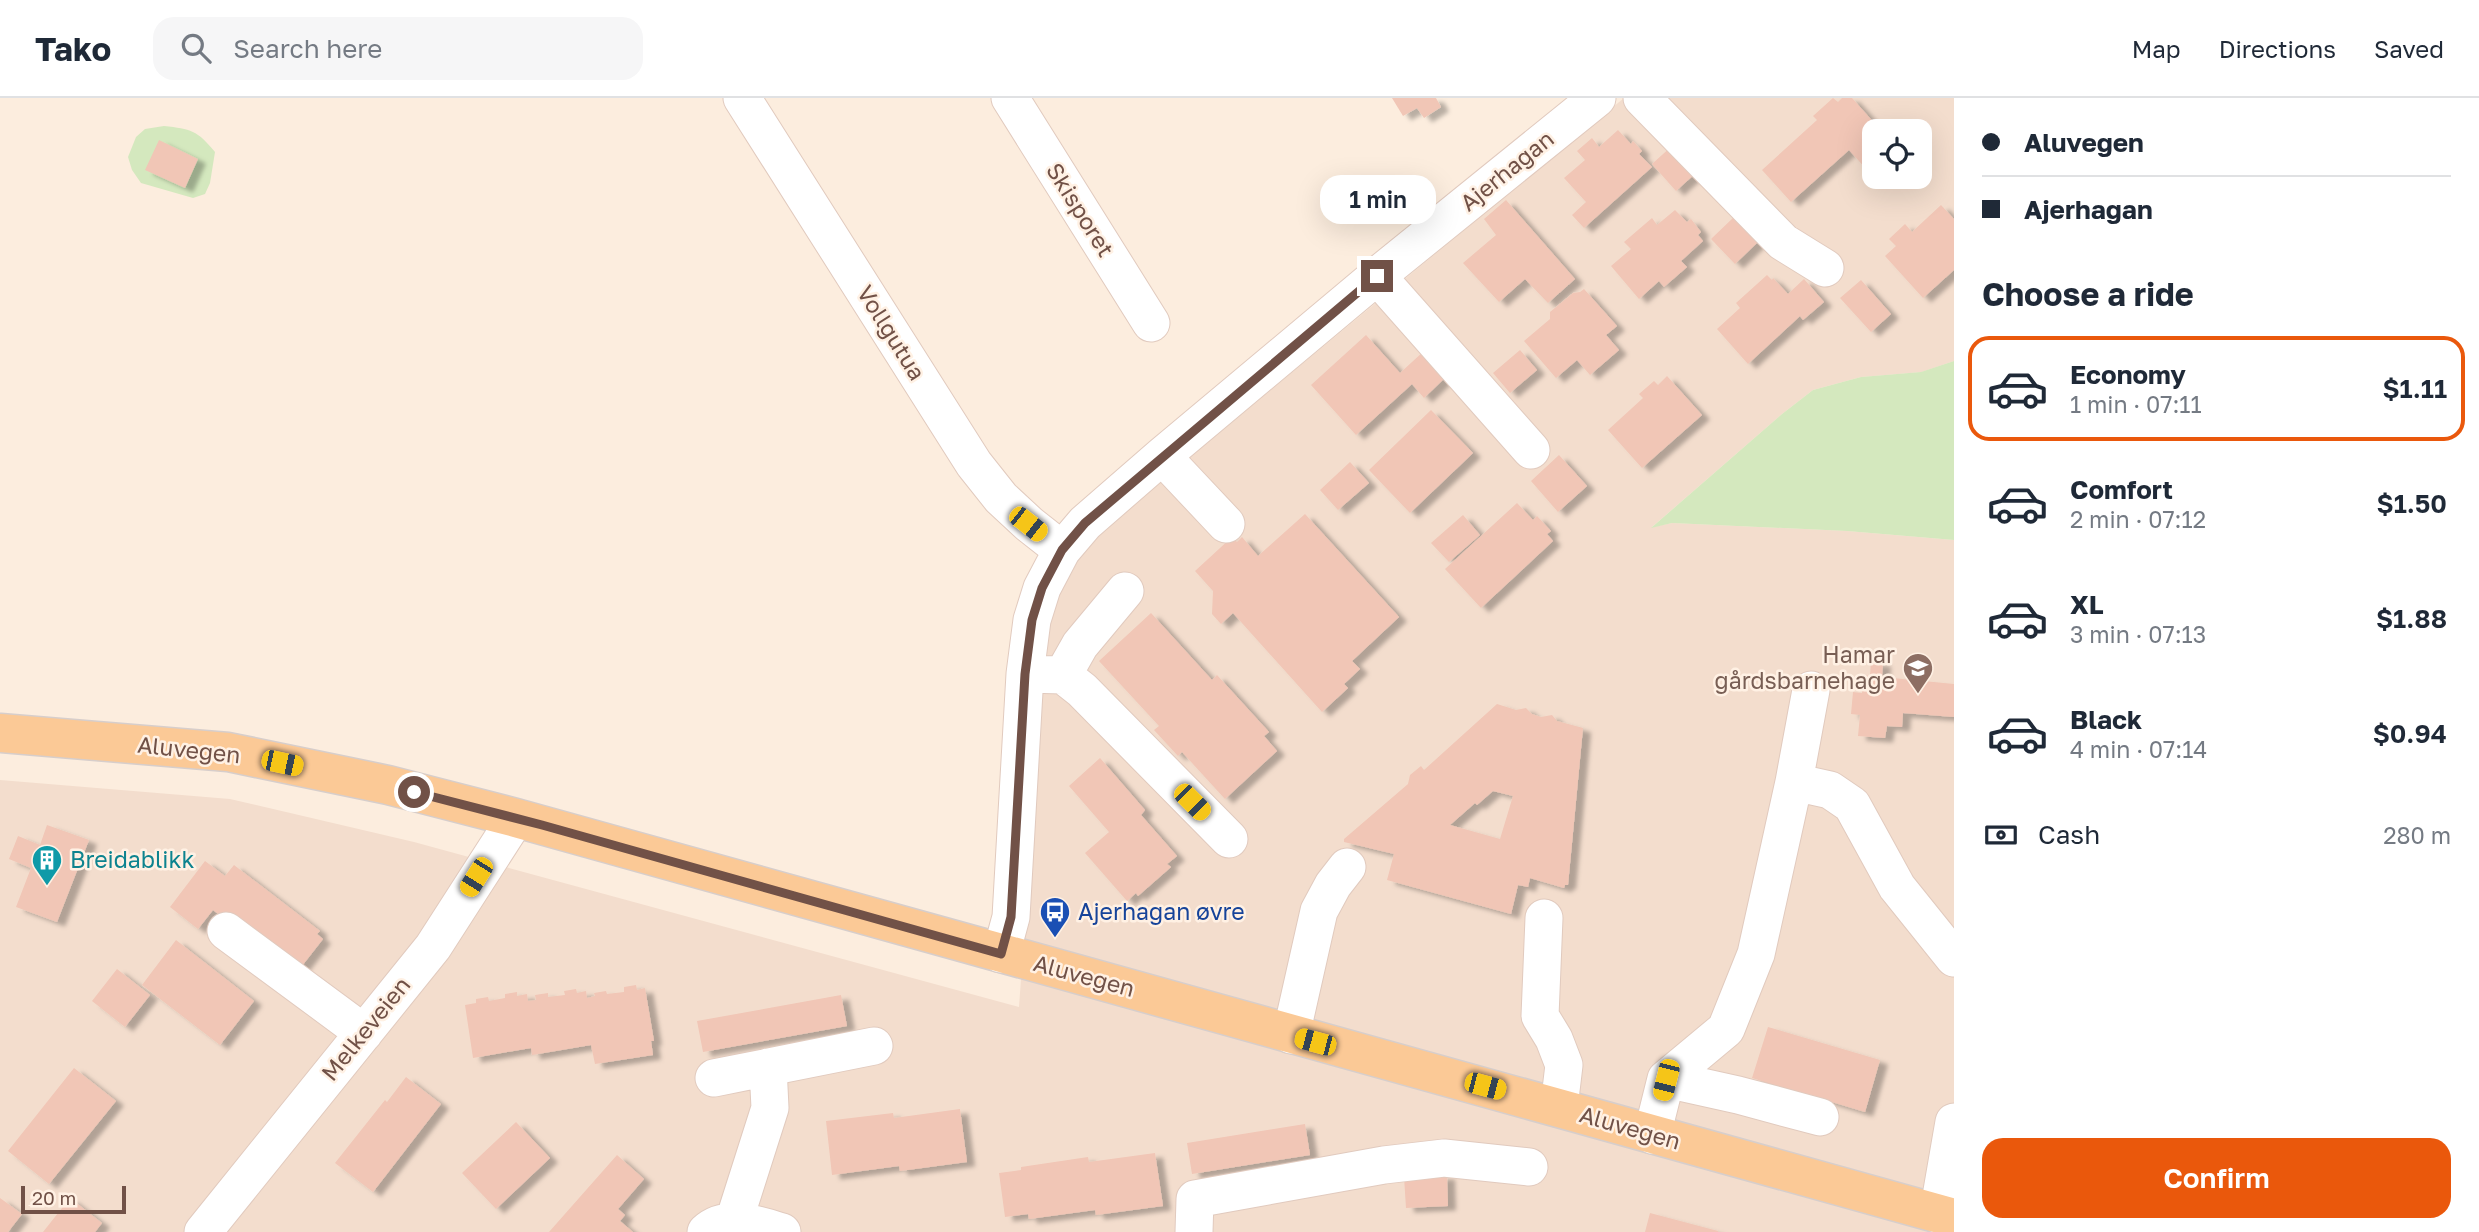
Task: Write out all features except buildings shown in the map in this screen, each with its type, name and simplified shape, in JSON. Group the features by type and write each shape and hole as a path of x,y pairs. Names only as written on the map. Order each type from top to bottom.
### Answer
{"main road":[{"name":"Aluvegen","path":"0,733 228,752 388,785 1145,992 1946,1216"}],"street":[{"name":"Vollgutua","path":"742,98 974,464 1001,498 1028,524 1062,550"},
{"name":"Skisporet","path":"1010,98 1151,323"},
{"name":"Ajerhagan","path":"1001,954 1011,917 1025,674 1032,620 1042,588 1062,550 1085,523 1162,456 1377,276 1597,98"},
{"path":"1642,98 1783,242 1825,268"},
{"path":"1377,276 1531,450"},
{"path":"1162,456 1226,524"},
{"path":"1063,675 1080,645 1125,591"},
{"path":"1025,674 1063,675 1082,690 1229,838"},
{"path":"1652,1135 1666,1080 1726,1029 1756,954 1794,782 1811,690"},
{"path":"1794,782 1830,790 1852,805 1897,887 1954,957"},
{"name":"Melkeveien","path":"204,1232 433,947 516,818"},
{"path":"1291,1035 1318,911 1347,867"},
{"path":"1544,918 1540,1016 1554,1039 1564,1065 1559,1107"},
{"path":"226,931 363,1033"},
{"path":"714,1078 874,1046"},
{"path":"768,1067 770,1108 720,1227 782,1232"},
{"path":"1666,1080 1820,1116"},
{"path":"1946,1216 1954,1122"},
{"path":"1194,1232 1195,1199 1384,1165 1444,1158 1529,1167"}],"shaded area":[{"path":"1624,98 1954,98 1954,361 1922,372 1861,377 1813,390 1652,527 1672,523 1847,531 1954,540 1954,1232 0,1232 0,780 230,799 414,842 1019,1007 1047,621 1059,586 1101,530"}],"green space":[{"path":"164,126 193,132 215,152 210,183 205,194 193,198 141,183 132,170 128,157 136,137 145,129"},
{"path":"1954,361 1954,540 1847,531 1672,523 1651,528 1813,390 1861,377 1921,372"}],"place":[{"name":"Hamar gårdsbarnehage","path":"1918,695"},
{"name":"Breidablikk","path":"47,887"},
{"name":"Ajerhagan øvre","path":"1055,939"}],"route":[{"path":"414,792 542,825 1001,954 1011,917 1025,674 1032,620 1042,588 1062,550 1085,523 1162,456 1377,276"}]}
